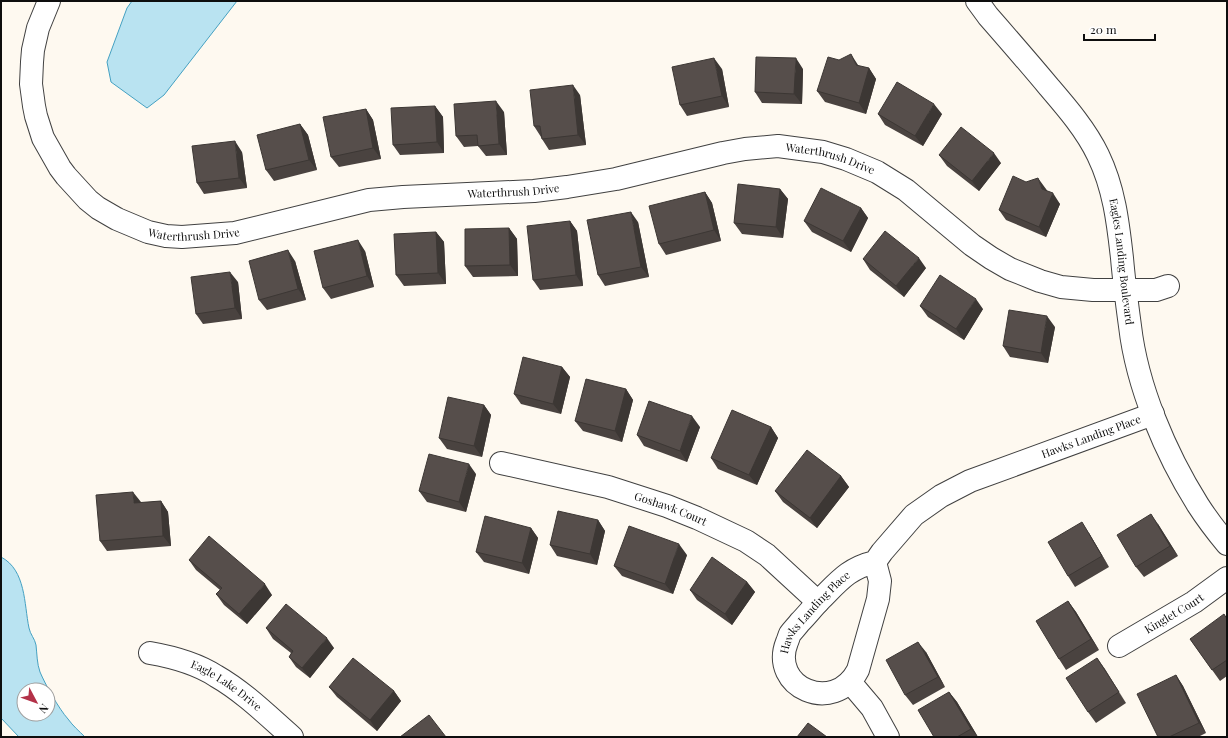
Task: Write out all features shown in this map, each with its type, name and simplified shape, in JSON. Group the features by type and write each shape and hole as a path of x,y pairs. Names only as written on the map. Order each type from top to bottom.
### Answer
{"street":[{"name":"Waterthrush Drive","path":"49,1 38,28 33,50 31,84 36,116 43,138 60,168 88,200 98,208 117,219 148,232 166,236 182,237 235,233 369,200 541,190 616,179 723,153 778,146 835,155 857,163 887,177 915,197 972,245 991,258 1010,269 1040,281 1061,286 1094,290 1156,290 1168,286"},
{"name":"Eagles Landing Boulevard","path":"977,1 988,16 1074,116 1098,155 1107,176 1118,220 1125,289 1135,356 1153,414 1168,451 1182,478 1198,506 1227,544"},
{"name":"Hawks Landing Place","path":"850,682 847,686 838,690 822,694 807,691 798,685 787,672 784,660 785,648 789,635 843,576 866,564 875,562 914,515 940,496 970,481 1153,414"},
{"name":"Goshawk Court","path":"501,463 608,487 667,506 697,518 746,541 767,555 818,602"},
{"path":"875,562 880,581 878,599 858,670 850,682 872,708 888,737"},
{"name":"Kinglet Court","path":"1119,646 1194,602 1227,578"},
{"name":"Eagle Lake Drive","path":"150,653 176,658 197,666 216,676 239,692 292,737"}],"water":[{"path":"132,1 237,1 164,95 147,108 111,82 107,62 127,8"},
{"path":"1,557 9,563 20,579 25,598 29,628 35,643 38,666 45,682 16,682 16,722 56,722 56,702 64,715 85,737 19,737 1,718"}],"building":[{"path":"851,54 856,65 869,68 859,103 817,91 828,57 839,60"},
{"path":"756,57 796,58 794,94 755,92"},
{"path":"714,58 722,96 680,105 672,67"},
{"path":"897,82 934,104 915,136 878,114"},
{"path":"573,85 578,135 542,139 540,126 534,126 530,90"},
{"path":"496,101 499,144 478,146 477,135 456,136 454,104"},
{"path":"435,106 437,142 393,145 391,108"},
{"path":"366,109 373,148 331,157 323,117"},
{"path":"300,124 309,160 266,170 257,135"},
{"path":"961,127 994,153 972,181 939,155"},
{"path":"235,141 239,178 197,183 192,146"},
{"path":"1013,176 1026,182 1038,178 1042,189 1053,193 1039,227 999,210"},
{"path":"738,184 780,189 776,227 734,223"},
{"path":"821,188 861,208 843,241 804,221"},
{"path":"705,192 714,230 659,244 649,206"},
{"path":"631,212 641,267 598,275 587,220"},
{"path":"570,221 576,275 533,280 527,226"},
{"path":"509,228 510,265 465,266 465,229"},
{"path":"885,231 919,258 896,286 863,259"},
{"path":"436,232 438,273 396,275 394,234"},
{"path":"358,240 367,276 323,288 314,251"},
{"path":"288,250 298,289 259,300 249,261"},
{"path":"230,272 235,308 196,314 191,277"},
{"path":"940,275 976,299 956,329 920,306"},
{"path":"1009,310 1047,316 1041,353 1003,346"},
{"path":"523,357 562,367 553,404 514,394"},
{"path":"586,379 626,389 615,431 575,421"},
{"path":"448,397 484,405 474,446 439,438"},
{"path":"649,401 692,416 680,451 637,435"},
{"path":"732,410 771,427 749,475 711,458"},
{"path":"807,450 841,476 810,518 775,491"},
{"path":"429,454 469,464 459,502 419,491"},
{"path":"133,492 134,503 161,501 163,536 100,541 96,495"},
{"path":"558,511 598,520 590,554 550,545"},
{"path":"1151,514 1170,546 1136,567 1117,535"},
{"path":"485,516 531,528 522,563 476,552"},
{"path":"1082,522 1102,556 1068,576 1048,542"},
{"path":"629,526 679,544 665,584 614,566"},
{"path":"209,536 265,584 239,614 216,594 222,588 189,560"},
{"path":"712,557 747,582 725,614 690,590"},
{"path":"1068,601 1091,639 1059,659 1036,621"},
{"path":"286,604 327,638 302,668 289,657 293,651 266,628"},
{"path":"1224,614 1227,619 1227,660 1212,670 1190,639"},
{"path":"918,642 938,677 905,695 886,660"},
{"path":"353,658 394,691 370,720 329,687"},
{"path":"1097,658 1119,692 1088,712 1066,678"},
{"path":"1176,675 1199,723 1169,737 1158,737 1137,694"},
{"path":"949,692 971,729 957,737 934,737 918,710"},
{"path":"429,715 446,737 400,737"},
{"path":"808,723 827,737 797,737"}]}
